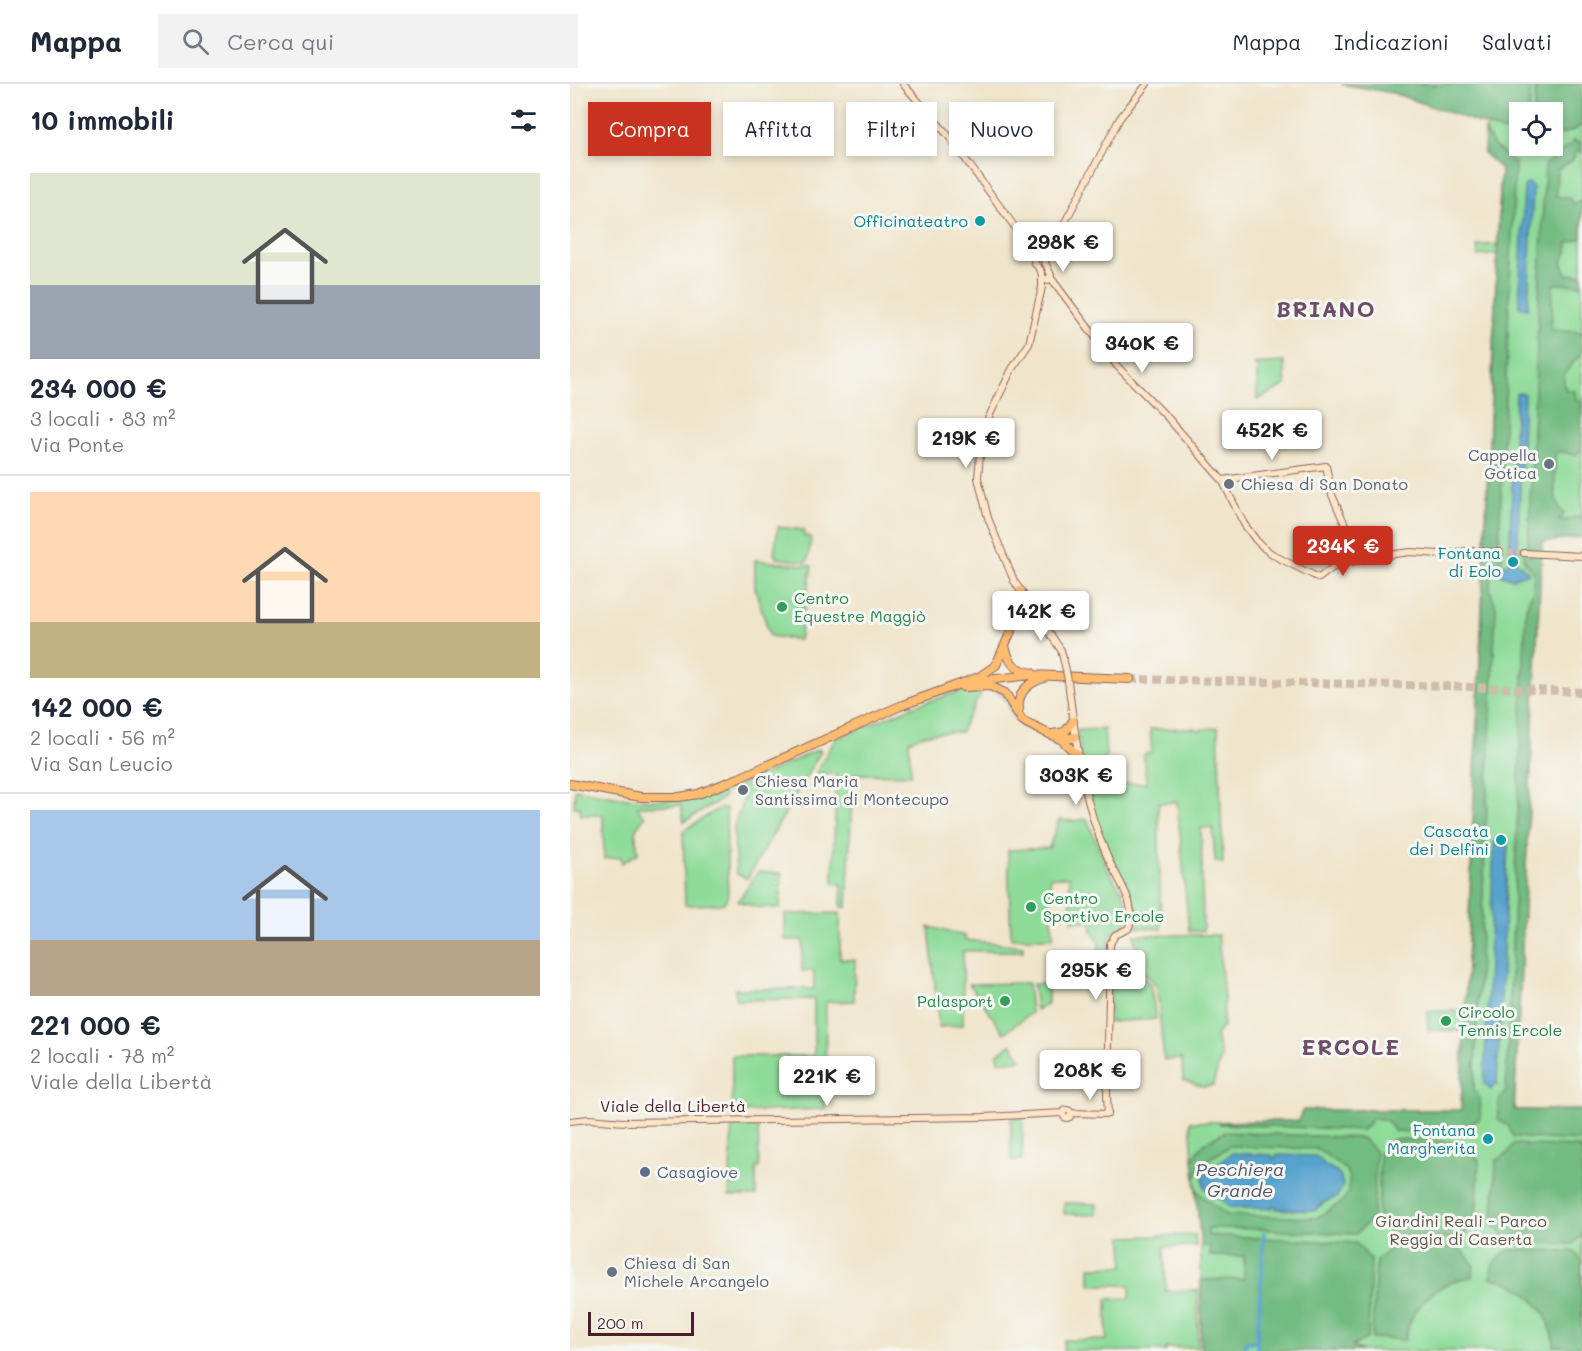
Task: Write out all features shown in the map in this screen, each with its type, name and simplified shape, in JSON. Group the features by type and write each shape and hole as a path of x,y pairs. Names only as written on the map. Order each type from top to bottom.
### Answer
{"highway":[{"path":"1021,591 1027,611 1041,620"},
{"path":"570,784 642,797 670,798 698,794 900,706 989,672 996,665 1016,621 1027,611"},
{"path":"1005,646 1008,660 1013,666 1028,672 1130,679"},
{"path":"950,688 997,678 1054,675"},
{"path":"1019,713 1020,696 1024,688 1031,683 1054,675"},
{"path":"950,688 980,685 998,689 1010,698 1028,724 1052,734 1075,737"},
{"path":"1063,736 1073,721"},
{"path":"1063,736 1078,756"}],"street":[{"path":"903,84 937,122 1050,273 1042,287 1029,344 1012,369 984,427 978,470 988,518 1014,581 1021,591"},
{"path":"1147,84 1120,118 1048,250 1034,263 1118,366 1168,418 1222,480 1244,524 1264,549 1319,578 1332,568 1360,559 1411,552 1499,552"},
{"path":"1222,480 1326,466 1332,495 1360,559"},
{"path":"1524,553 1582,556"},
{"path":"1041,620 1061,650 1087,802 1107,856 1128,897 1131,913 1131,925 1115,935 1110,944 1107,1096 1100,1113"},
{"name":"Viale della Libertà","path":"570,1121 589,1119 624,1122 983,1117 1063,1113 1067,1110 1071,1113 1108,1114 1107,1096"}],"green space":[{"path":"1341,84 1531,84 1530,102 1509,102 1509,133 1393,93"},
{"name":"Giardini Reali - Parco Reggia di Caserta","path":"1507,84 1582,84 1582,537 1542,542 1514,1110 1582,1110 1582,1351 1201,1351 1201,1246 1190,1122 1298,1121 1303,1110 1461,1110 1464,1031 1428,1030 1428,1011 1465,1011 1497,254 1478,256 1477,246 1496,244 1497,250 1501,169 1484,153 1487,125 1481,116"},
{"path":"1536,84 1582,84 1582,125 1563,133 1563,102 1535,102"},
{"path":"1485,131 1494,146 1515,163 1499,545 1502,548 1502,560 1491,570 1490,589 1496,607 1474,1090 1480,1100 1480,1118 1468,1125 1464,1135 1394,1131 1391,1125 1383,1119 1372,1119 1363,1130 1220,1124 1220,1122 1298,1121 1303,1110 1461,1110 1501,169 1484,153"},
{"path":"1573,140 1582,144 1582,152 1575,151 1573,160 1557,170 1556,196 1571,199 1573,204 1582,201 1582,238 1568,243 1562,262 1566,274 1582,275 1582,285 1553,284 1551,330 1582,332 1582,354 1567,370 1564,383 1565,389 1575,391 1576,400 1582,401 1582,449 1576,455 1559,451 1555,454 1555,493 1559,508 1564,514 1559,520 1582,515 1582,537 1542,542 1514,1110 1582,1110 1582,1134 1579,1141 1513,1137 1509,1127 1498,1119 1500,1100 1506,1091 1526,608 1533,590 1534,572 1524,561 1524,549 1528,546 1545,164 1557,156 1563,156 1563,151"},
{"path":"1284,362 1286,385 1257,400 1257,366 1252,364"},
{"path":"778,527 804,530 804,536 811,537 806,562 777,558 774,554"},
{"name":"Centro Equestre Maggiò","path":"755,560 812,566 799,640 770,636 755,588"},
{"path":"981,687 985,688 961,732 928,734 909,741 911,775 853,774 847,907 841,907 842,884 833,883 836,774 816,773 835,739 914,706"},
{"path":"989,688 1006,697 1018,719 1029,729 1060,741 1070,749 1080,785 1072,758 1064,745 1022,726 1016,721 1002,695"},
{"path":"1218,727 1223,863 1215,862 1213,828 1201,828 1203,931 1189,931 1177,802 1158,803 1161,929 1133,927 1136,911 1134,903 1108,851 1094,816 1085,782 1077,730 1104,729 1108,784 1146,783 1144,754 1152,752 1150,729 1194,728 1198,730"},
{"path":"818,749 821,751 747,879 736,873 734,826 744,798 737,788 758,773 764,775"},
{"path":"731,785 731,789 725,791 723,798 684,822 681,805 638,806 639,811 645,816 635,830 638,853 622,863 621,857 604,859 603,815 580,815 580,807 574,807 575,789 635,799 672,800 710,793"},
{"path":"726,808 728,898 722,904 685,905 683,831 718,809"},
{"path":"1087,819 1108,870 1122,891 1127,905 1126,925 1110,935 1107,959 1102,963 1095,961 1098,959 1099,942 1092,932 1091,921 1072,921 1069,877 1050,877 1053,938 1011,938 1008,850 1049,848 1059,820"},
{"path":"758,872 782,873 780,908 756,907 738,901"},
{"path":"840,913 840,959 855,960 854,1001 826,1002 825,1109 732,1112 732,1056 814,1056 814,999 736,1000 735,989 814,989 814,971 802,971 803,940 785,940 785,914"},
{"path":"929,927 965,936 965,940 1023,946 1023,951 963,951 963,1025 939,1027"},
{"path":"1134,935 1218,935 1224,1000 1223,1026 1216,1035 1221,1056 1213,1085 1204,1087 1183,1080 1182,1059 1164,1060 1157,988 1153,981 1140,970"},
{"path":"1111,969 1140,976 1150,984 1156,1019 1109,1022"},
{"name":"Palasport","path":"1028,983 1031,1013 1004,1033 969,984"},
{"path":"1033,984 1048,984 1048,1003 1036,1010"},
{"path":"1011,1044 1022,1059 1000,1062 997,1054"},
{"path":"1023,1117 1022,1160 1011,1160 1011,1119"},
{"path":"732,1123 758,1123 759,1168 756,1168 756,1196 729,1196"},
{"path":"1225,1132 1363,1138 1376,1152 1373,1218 1356,1234 1208,1228 1208,1235 1356,1243 1371,1260 1368,1338 1352,1346 1362,1351 1257,1351 1257,1342 1246,1342 1242,1351 1201,1351 1201,1280 1244,1279 1244,1256 1210,1256 1210,1246 1201,1246 1195,1181 1193,1159 1204,1143","holes":["1230,1146 1318,1149 1346,1170 1349,1178 1349,1192 1341,1203 1316,1218 1227,1215 1197,1190 1195,1181 1201,1164"]},
{"path":"1394,1139 1463,1142 1467,1151 1479,1160 1476,1223 1459,1239 1394,1236 1378,1219 1380,1152"},
{"path":"1513,1144 1579,1147 1582,1153 1582,1235 1573,1244 1509,1242 1493,1224 1496,1161 1508,1153"},
{"path":"1064,1203 1097,1204 1097,1215 1064,1214"},
{"path":"1195,1235 1196,1246 1164,1247 1166,1291 1198,1290 1198,1347 1167,1348 1166,1351 1064,1351 1064,1340 1107,1340 1107,1299 1130,1298 1130,1285 1090,1285 1090,1267 1124,1266 1123,1237"},
{"path":"1394,1245 1459,1248 1474,1264 1473,1277 1449,1283 1428,1297 1413,1316 1405,1340 1372,1338 1376,1261"},
{"path":"1508,1250 1573,1251 1582,1261 1582,1344 1576,1347 1554,1346 1548,1322 1534,1301 1515,1286 1491,1278 1492,1265"}],"water":[{"path":"1529,183 1533,187 1528,308 1519,307 1524,186"},
{"path":"1516,393 1524,393 1517,562 1529,573 1512,579 1495,572 1509,562"},
{"path":"1501,840 1508,843 1497,1085 1490,1090 1484,1084 1494,842"},
{"name":"Peschiera Grande","path":"1232,1153 1272,1155 1272,1158 1276,1155 1316,1156 1326,1166 1338,1172 1343,1186 1337,1197 1325,1202 1314,1211 1276,1209 1276,1206 1272,1206 1272,1209 1229,1207 1219,1197 1210,1194 1204,1187 1203,1177 1209,1166 1221,1162"}],"waterway":[{"path":"1257,1342 1264,1233"},
{"path":"1242,1351 1246,1342 1257,1342 1257,1351"}],"tunnel":[{"path":"1499,552 1524,553"},
{"path":"1130,679 1447,686 1582,692"}],"place":[{"name":"Officinateatro","path":"980,221"},
{"name":"Cappella Gotica","path":"1549,464"},
{"name":"Chiesa di San Donato","path":"1229,484"},
{"name":"Fontana di Eolo","path":"1513,562"},
{"name":"Centro Equestre Maggiò","path":"782,607"},
{"name":"Chiesa Maria Santissima di Montecupo","path":"743,790"},
{"name":"Cascata dei Delfini","path":"1501,840"},
{"name":"Centro Sportivo Ercole","path":"1031,907"},
{"name":"Palasport","path":"1005,1001"},
{"name":"Circolo Tennis Ercole","path":"1446,1021"},
{"name":"Fontana Margherita","path":"1488,1139"},
{"name":"Casagiove","path":"645,1172"},
{"name":"Chiesa di San Michele Arcangelo","path":"612,1272"}],"district":[{"name":"BRIANO","path":"1326,309"},
{"name":"ERCOLE","path":"1351,1047"}]}
